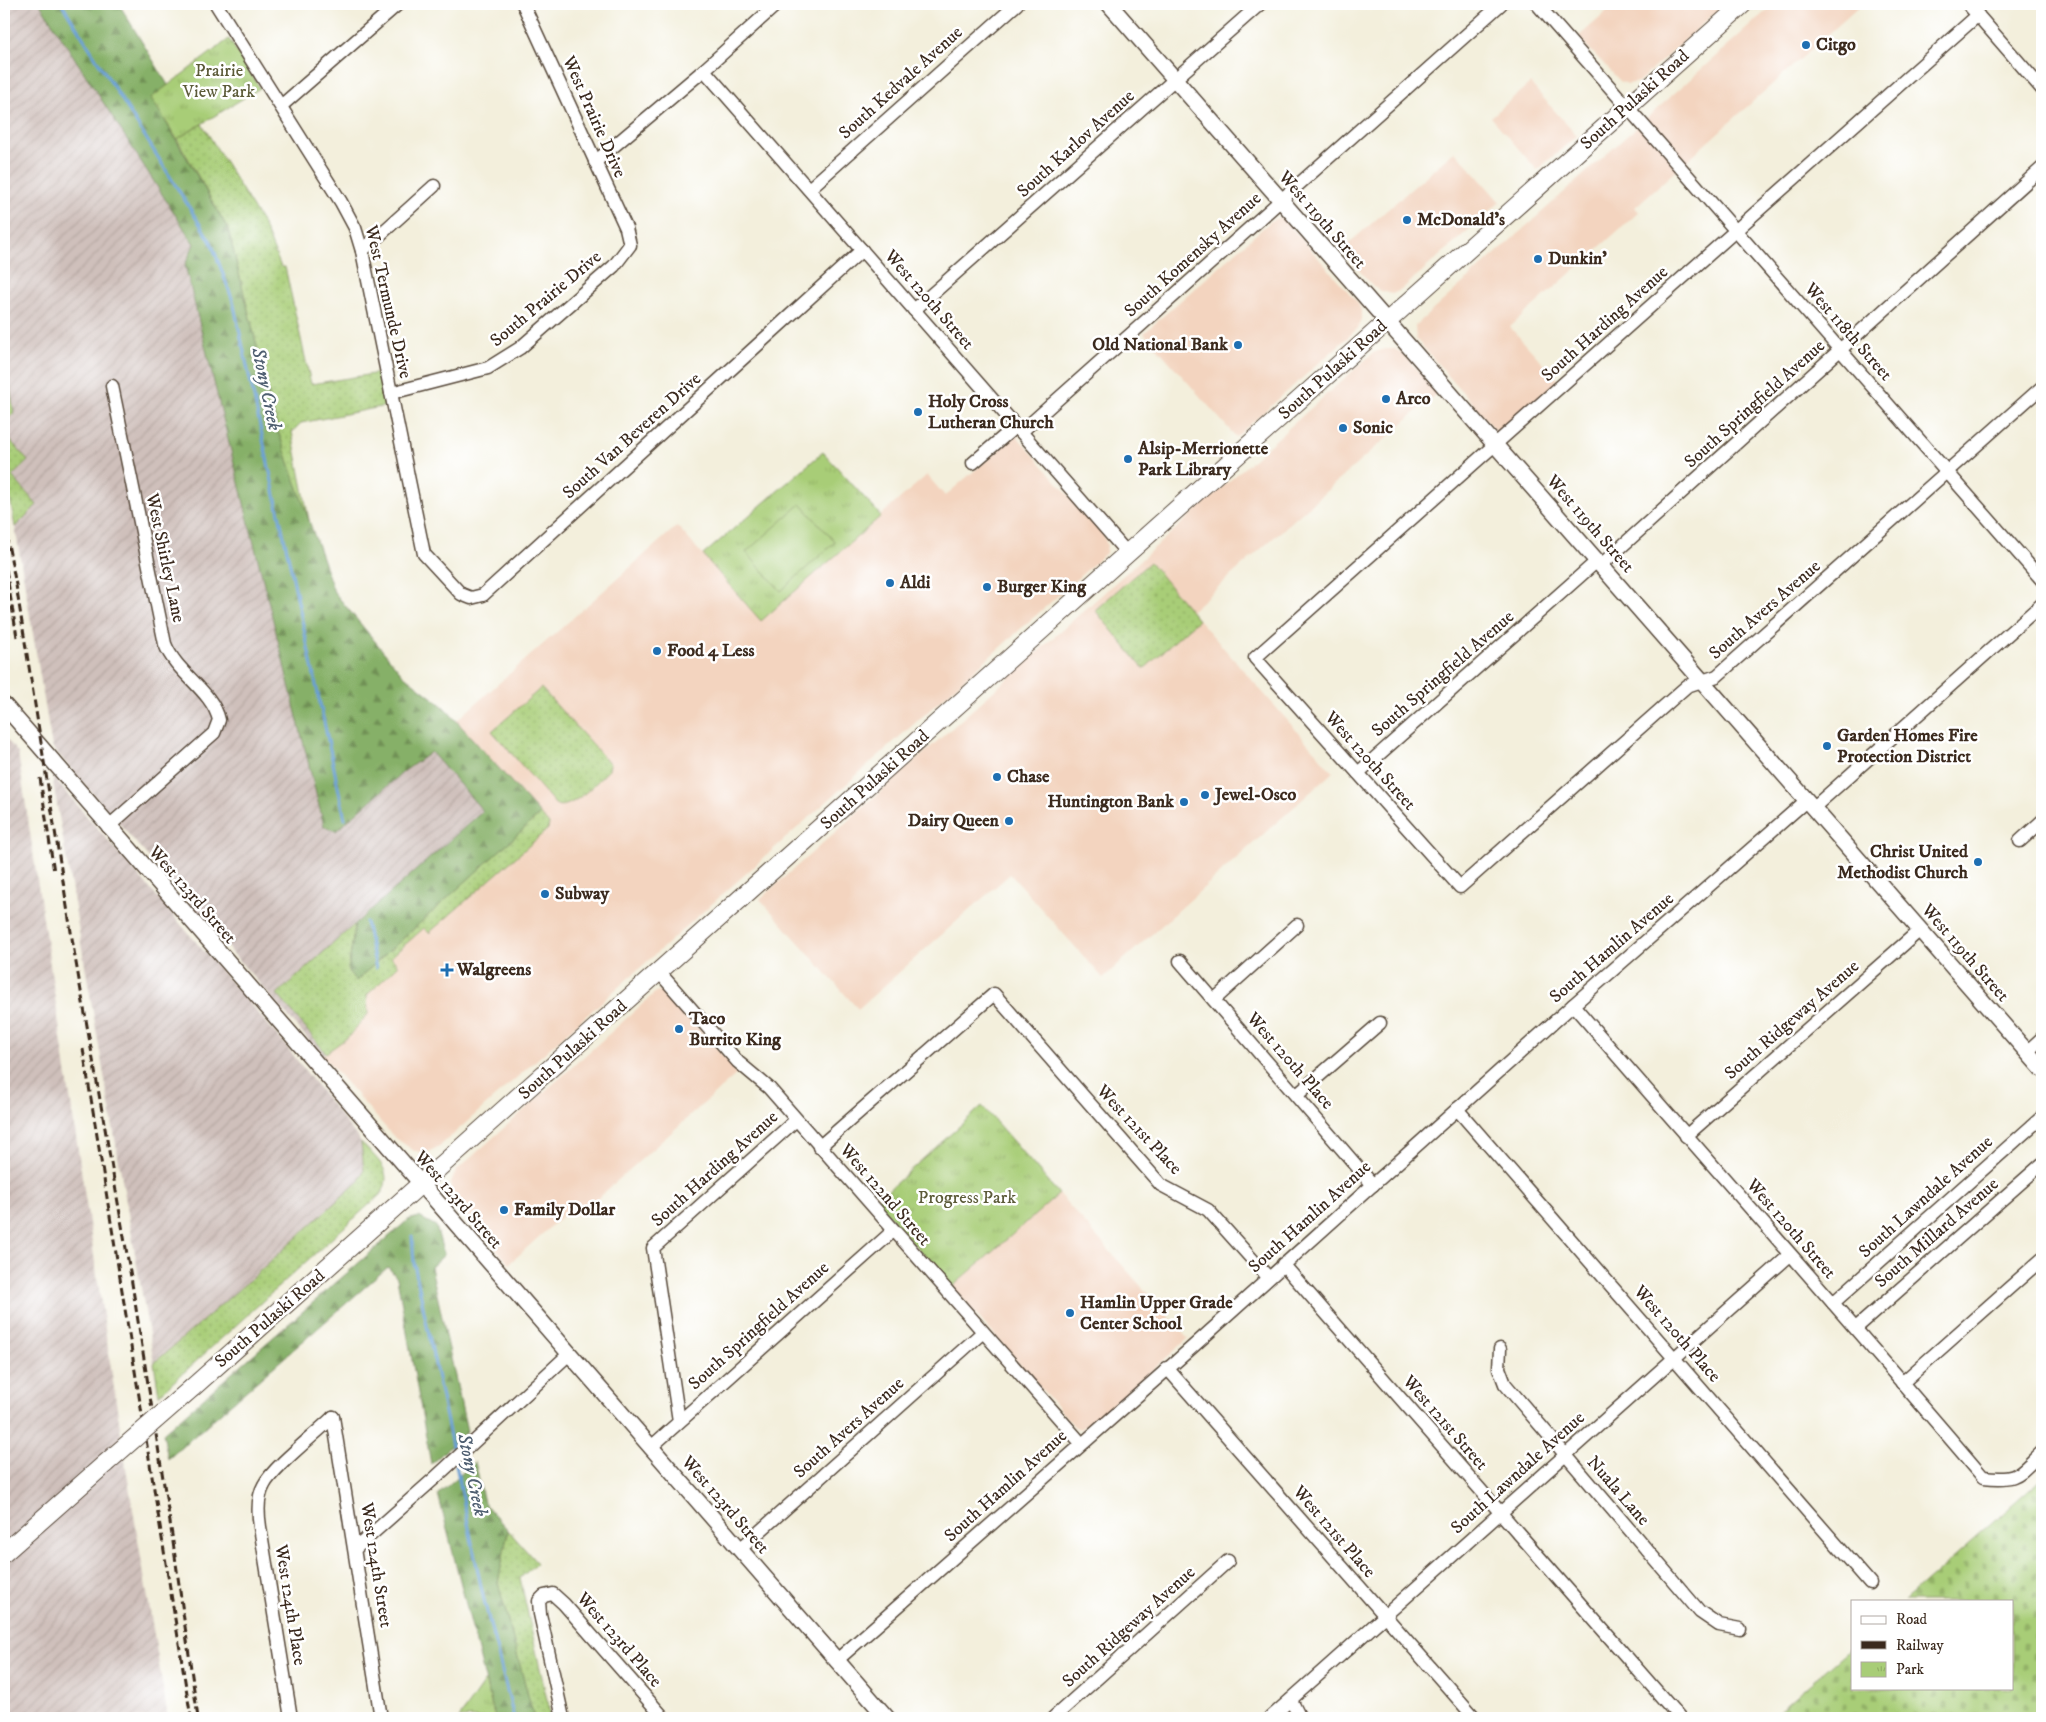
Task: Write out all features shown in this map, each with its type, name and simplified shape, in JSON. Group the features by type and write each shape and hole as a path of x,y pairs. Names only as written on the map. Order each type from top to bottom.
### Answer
{"main road":[{"name":"South Pulaski Road","path":"4,1553 420,1186 1743,4"}],"street":[{"name":"West Termunde Drive","path":"216,4 341,202 355,228 362,251 424,554"},
{"path":"281,106 398,4"},
{"name":"West Prairie Drive","path":"523,4 626,228 630,245"},
{"path":"595,162 704,70 777,4"},
{"name":"South Kedvale Avenue","path":"809,189 1017,4"},
{"name":"West 119th Street","path":"1109,4 2042,1069"},
{"name":"South Karlov Avenue","path":"914,310 1260,4"},
{"name":"South Komensky Avenue","path":"973,463 1018,429 1280,201 1501,4"},
{"name":"West 118th Street","path":"1537,4 2042,580"},
{"path":"1968,4 2042,89"},
{"name":"South Harding Avenue","path":"1255,658 1978,16"},
{"name":"West 120th Street","path":"704,70 1128,554"},
{"name":"South Springfield Avenue","path":"1358,773 1841,351 2042,168"},
{"path":"362,251 434,186"},
{"name":"South Prairie Drive","path":"391,393 488,368 520,348 614,266 630,245"},
{"name":"South Van Beveren Drive","path":"424,554 461,594 472,598 483,595 862,250"},
{"name":"West Shirley Lane","path":"108,827 214,733 219,720 212,704 172,658 165,644 112,386"},
{"name":"South Avers Avenue","path":"1460,887 1687,686 1717,676 1948,473 2042,387"},
{"name":"South Hamlin Avenue","path":"836,1661 1573,1005 2042,604"},
{"name":"West 120th Street","path":"1255,658 1460,887"},
{"name":"West 123rd Street","path":"4,705 420,1186 886,1718"},
{"path":"2020,841 2042,821"},
{"path":"1214,1000 1296,926"},
{"name":"South Ridgeway Avenue","path":"1686,1136 1920,930"},
{"name":"West 120th Place","path":"1180,961 1373,1185"},
{"name":"West 122nd Street","path":"659,972 738,1062 769,1088 1081,1443"},
{"name":"West 121st Place","path":"819,1147 994,994 1161,1185 1208,1210 1268,1278"},
{"name":"West 120th Street","path":"1573,1005 1832,1303 1856,1328 1983,1477 2006,1480 2014,1477 2042,1452"},
{"path":"1297,1095 1380,1023"},
{"path":"2027,1052 2042,1038"},
{"name":"West 120th Place","path":"1457,1109 1870,1582"},
{"name":"South Lawndale Avenue","path":"1832,1303 2041,1118"},
{"name":"South Harding Avenue","path":"679,1421 653,1248 796,1120"},
{"name":"South Millard Avenue","path":"1856,1328 2042,1164"},
{"name":"South Springfield Avenue","path":"650,1448 893,1231"},
{"name":"South Lawndale Avenue","path":"1270,1718 1673,1357 1790,1255"},
{"path":"1902,1383 2042,1259"},
{"name":"West 121st Street","path":"1283,1264 1680,1718"},
{"name":"South Avers Avenue","path":"739,1550 983,1332"},
{"name":"Nuala Lane","path":"1500,1349 1499,1368 1505,1384 1564,1456 1700,1612 1719,1625 1740,1629"},
{"path":"356,1548 462,1454 568,1355"},
{"name":"West 121st Place","path":"1167,1368 1475,1718"},
{"name":"West 124th Street","path":"260,1497 264,1485 273,1474 334,1418 356,1548 381,1718"},
{"name":"West 124th Place","path":"260,1497 260,1527 291,1718"},
{"name":"South Ridgeway Avenue","path":"1052,1718 1228,1561"},
{"name":"West 123rd Place","path":"562,1718 540,1614 540,1601 544,1596 553,1594 564,1604 664,1718"},
{"path":"1291,1700 1300,1718"}],"shaded area":[{"path":"4,4 40,4 194,244 185,265 324,825 431,751 483,811 277,994 326,1053 322,1055 52,747 15,527 37,505 12,476 28,461 4,433 4,422 14,413 4,349"},
{"path":"1616,4 1725,4 1638,82 1628,84 1621,82 1578,37"},
{"path":"1774,4 1862,4 1635,207 1639,212 1510,327 1560,382 1500,435 1416,339 1415,326"},
{"path":"1530,83 1577,136 1537,170 1491,117"},
{"path":"1455,151 1500,202 1401,290 1392,294 1381,291 1374,287 1341,250"},
{"path":"1279,218 1285,220 1358,303 1361,310 1361,320 1357,329 1236,437 1144,333 1272,220"},
{"path":"1385,349 1395,349 1404,355 1437,393 1191,611 1333,772 1103,978 1010,874 858,1009 760,899 1373,353"},
{"path":"1016,435 1104,536 1107,545 1106,553 441,1145 427,1153 414,1151 393,1136 322,1055 348,1037 368,1014 367,995 398,966 391,957 424,927 429,933 548,829 549,824 456,721 677,526 761,620 927,475 945,496"},
{"path":"4,736 18,753 127,1474 168,1718 4,1718"},
{"path":"52,776 282,1041 361,1142 364,1170 359,1181 154,1363"},
{"path":"657,991 667,992 725,1058 740,1071 578,1216 571,1208 509,1264 454,1199 451,1191 451,1182 456,1171"},
{"name":"Hamlin Upper Grade Center School","path":"1059,1194 1188,1339 1098,1418 1081,1429 1075,1427 952,1287"}],"green space":[{"path":"40,4 119,4 168,85 152,98 228,229 278,431 334,592 403,675 444,707 540,814 356,981 348,971 355,924 483,811 431,752 403,772 336,831 324,826 185,265 194,244"},
{"name":"Prairie View Park","path":"229,39 260,88 177,139 151,98"},
{"path":"202,124 263,224 281,267 285,267 311,384 379,373 386,406 301,423 292,432 310,525 278,431 228,229 177,139"},
{"path":"4,349 14,413 4,422"},
{"path":"4,433 28,461 12,476 37,505 15,527 4,463"},
{"path":"823,452 881,516 761,621 703,555"},
{"path":"801,504 835,542 781,591 746,552"},
{"path":"1150,562 1198,620 1143,668 1095,610"},
{"path":"541,688 610,764 609,770 584,794 569,804 562,806 556,805 492,731"},
{"path":"540,814 549,824 548,829 429,933 424,928 391,957 398,966 367,995 368,1014 348,1037 326,1053 277,994 355,924 348,971 356,981"},
{"name":"Progress Park","path":"982,1106 1059,1194 952,1287 876,1201"},
{"path":"361,1142 382,1165 385,1171 385,1185 382,1193 159,1395 154,1363 359,1181 364,1170"},
{"path":"419,1217 436,1226 444,1255 431,1267 467,1431 431,1464 397,1278 388,1267 168,1459 163,1433 408,1220"},
{"path":"475,1462 484,1503 508,1530 498,1583 534,1718 495,1718 438,1494"},
{"path":"2042,1479 2042,1718 1771,1718 1851,1648 1851,1690 2014,1690 2014,1600 1905,1600"},
{"path":"508,1530 537,1563 520,1578 551,1718 534,1718 498,1583"},
{"path":"485,1681 495,1718 459,1718"}],"waterway":[{"name":"Stony Creek","path":"62,4 211,242 233,301 345,819"},
{"name":"Stony Creek","path":"366,922 376,968"},
{"name":"Stony Creek","path":"412,1236 414,1263 454,1456"},
{"name":"Stony Creek","path":"456,1465 483,1596 514,1718"}],"railway":[{"path":"4,523 16,585 75,957 131,1277 172,1535 198,1718"},
{"path":"6,570 17,637"},
{"path":"40,778 54,872"},
{"path":"83,1049 191,1718"}],"place":[{"name":"Citgo","path":"1806,45"},
{"name":"McDonald's","path":"1407,220"},
{"name":"Dunkin'","path":"1538,259"},
{"name":"Old National Bank","path":"1238,345"},
{"name":"Arco","path":"1386,399"},
{"name":"Holy Cross Lutheran Church","path":"918,412"},
{"name":"Sonic","path":"1343,428"},
{"name":"Alsip-Merrionette Park Library","path":"1128,459"},
{"name":"Aldi","path":"890,583"},
{"name":"Burger King","path":"987,587"},
{"name":"Food 4 Less","path":"657,651"},
{"name":"Garden Homes Fire Protection District","path":"1827,746"},
{"name":"Chase","path":"997,777"},
{"name":"Jewel-Osco","path":"1205,795"},
{"name":"Huntington Bank","path":"1184,802"},
{"name":"Dairy Queen","path":"1009,821"},
{"name":"Christ United Methodist Church","path":"1978,862"},
{"name":"Subway","path":"545,894"},
{"name":"Walgreens","path":"447,970"},
{"name":"Taco Burrito King","path":"679,1029"},
{"name":"Family Dollar","path":"504,1210"},
{"name":"Hamlin Upper Grade Center School","path":"1070,1313"}]}
